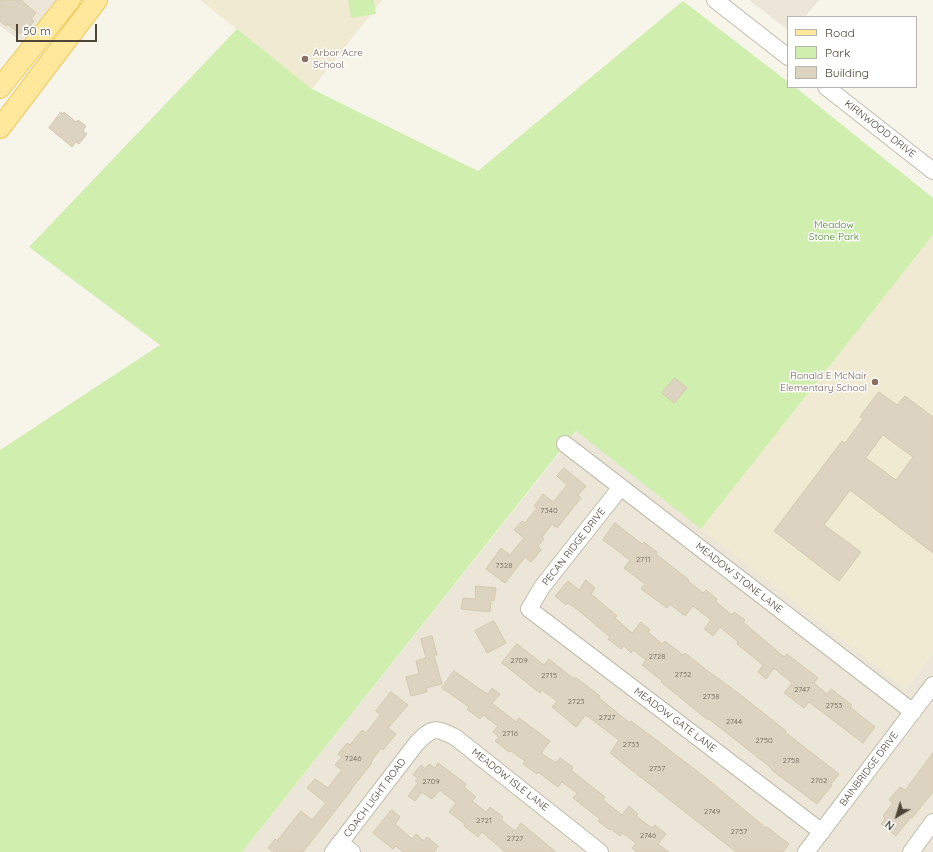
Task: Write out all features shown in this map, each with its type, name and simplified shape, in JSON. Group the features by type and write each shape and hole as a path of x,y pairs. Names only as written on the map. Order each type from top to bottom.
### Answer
{"main road":[{"path":"0,88 70,0"},
{"path":"0,128 92,7"}],"street":[{"path":"70,0 92,7"},
{"path":"715,0 787,56"},
{"name":"KIRNWOOD DRIVE","path":"827,88 933,171"},
{"name":"MEADOW STONE LANE","path":"565,444 913,712"},
{"name":"PECAN RIDGE DRIVE","path":"529,609 542,587 621,487"},
{"name":"MEADOW GATE LANE","path":"529,609 822,832"},
{"name":"BAINBRIDGE DRIVE","path":"806,852 933,685"},
{"name":"MEADOW ISLE LANE","path":"416,744 427,732 440,730 455,737 600,852"},
{"name":"COACH LIGHT ROAD","path":"342,849 416,744"},
{"path":"910,852 933,822"}],"shaded area":[{"path":"0,0 61,0 26,45 0,26"},
{"name":"Arbor Acre School","path":"200,0 382,0 312,89"},
{"path":"749,0 819,0 806,16 787,16 787,29"},
{"name":"Ronald E McNair Elementary School","path":"933,235 933,653 906,689 701,529"},
{"path":"577,431 906,689 933,653 933,852 242,852"}],"green space":[{"path":"348,0 374,0 376,14 351,18"},
{"name":"Meadow Stone Park","path":"683,1 787,81 787,88 796,88 933,198 933,235 701,529 576,431 242,852 0,852 0,450 160,345 29,247 237,29 312,89 478,171"}],"building":[{"path":"0,0 21,0 36,13 31,19 34,21 26,32 23,30 20,34 7,24 6,26 0,21"},
{"path":"61,112 63,114 64,112 76,122 78,120 86,126 83,131 87,134 79,144 76,142 72,147 49,128"},
{"path":"675,378 687,388 674,403 662,393"},
{"path":"879,392 897,405 905,396 933,417 933,553 850,490 824,525 861,552 839,581 774,531 842,441 845,443 863,419 860,417","holes":["883,435 913,457 896,480 866,458"]},
{"path":"564,468 586,486 578,495 581,498 557,528 552,524 542,537 544,539 538,546 541,550 531,562 525,557 505,583 486,569 501,548 510,555 524,538 514,530 522,521 525,523 537,508 534,506 543,494 553,502 567,485 557,476"},
{"path":"615,523 642,544 644,542 657,552 656,554 703,593 706,590 717,599 715,601 732,615 734,612 745,620 743,622 784,657 787,654 818,678 814,683 827,694 831,689 852,705 850,707 875,727 863,743 809,702 804,708 784,693 792,683 774,668 766,679 758,672 763,665 737,644 738,642 720,627 713,636 704,629 711,620 693,606 685,616 670,604 667,608 641,589 645,584 624,568 630,560 603,540"},
{"path":"586,580 595,588 591,594 617,616 615,618 632,633 641,622 650,630 648,632 662,644 665,641 683,655 685,653 742,696 839,774 817,804 661,682 662,681 642,665 646,660 633,650 631,653 624,646 621,649 608,639 610,637 578,610 568,603 566,605 555,596 568,581 579,590"},
{"path":"476,586 496,588 494,601 491,600 490,612 461,609 463,598 475,599"},
{"path":"494,621 506,643 487,653 475,631"},
{"path":"432,636 437,655 434,655 442,684 426,688 427,692 411,696 406,677 419,674 416,661 426,658 421,639"},
{"path":"517,644 544,665 549,659 574,679 575,677 600,696 599,698 630,723 631,721 706,778 766,828 767,827 789,844 783,852 736,852 610,753 619,740 586,715 576,727 552,707 557,701 542,690 540,693 502,663"},
{"path":"454,671 487,694 492,688 500,694 492,703 516,722 519,718 550,741 541,753 556,763 560,758 573,767 571,770 605,797 603,800 622,815 629,806 638,814 636,816 652,828 655,825 666,834 658,844 669,852 637,852 632,848 636,843 622,833 620,836 611,829 610,830 598,821 600,819 573,798 577,793 562,782 558,787 538,772 537,774 523,764 525,761 511,751 509,752 495,741 499,737 493,732 498,726 483,715 480,719 467,709 469,707 442,688"},
{"path":"391,692 408,705 388,728 396,734 383,750 381,748 371,762 372,763 303,852 274,852 268,848 275,839 277,841 301,811 312,820 326,803 307,788 315,779 328,788 342,770 335,765 342,757 338,754 347,743 350,745 362,730 366,733 380,715 376,711"},
{"path":"933,753 933,792 896,836 881,824 885,818 883,816 893,803 889,800 900,787 905,790"},
{"path":"438,763 466,784 464,787 476,797 472,801 486,812 490,807 503,817 501,820 515,831 521,823 556,852 505,852 482,832 478,837 464,826 465,824 449,812 456,803 440,790 432,799 422,792 415,801 408,796 418,783 415,781 418,778 413,775 421,765 425,769 429,764 435,768"},
{"path":"392,810 400,817 395,824 412,839 416,834 424,841 427,837 438,846 434,852 403,852 396,846 393,849 373,833"}],"place":[{"name":"Arbor Acre School","path":"305,59"},
{"name":"Ronald E McNair Elementary School","path":"875,382"}]}
